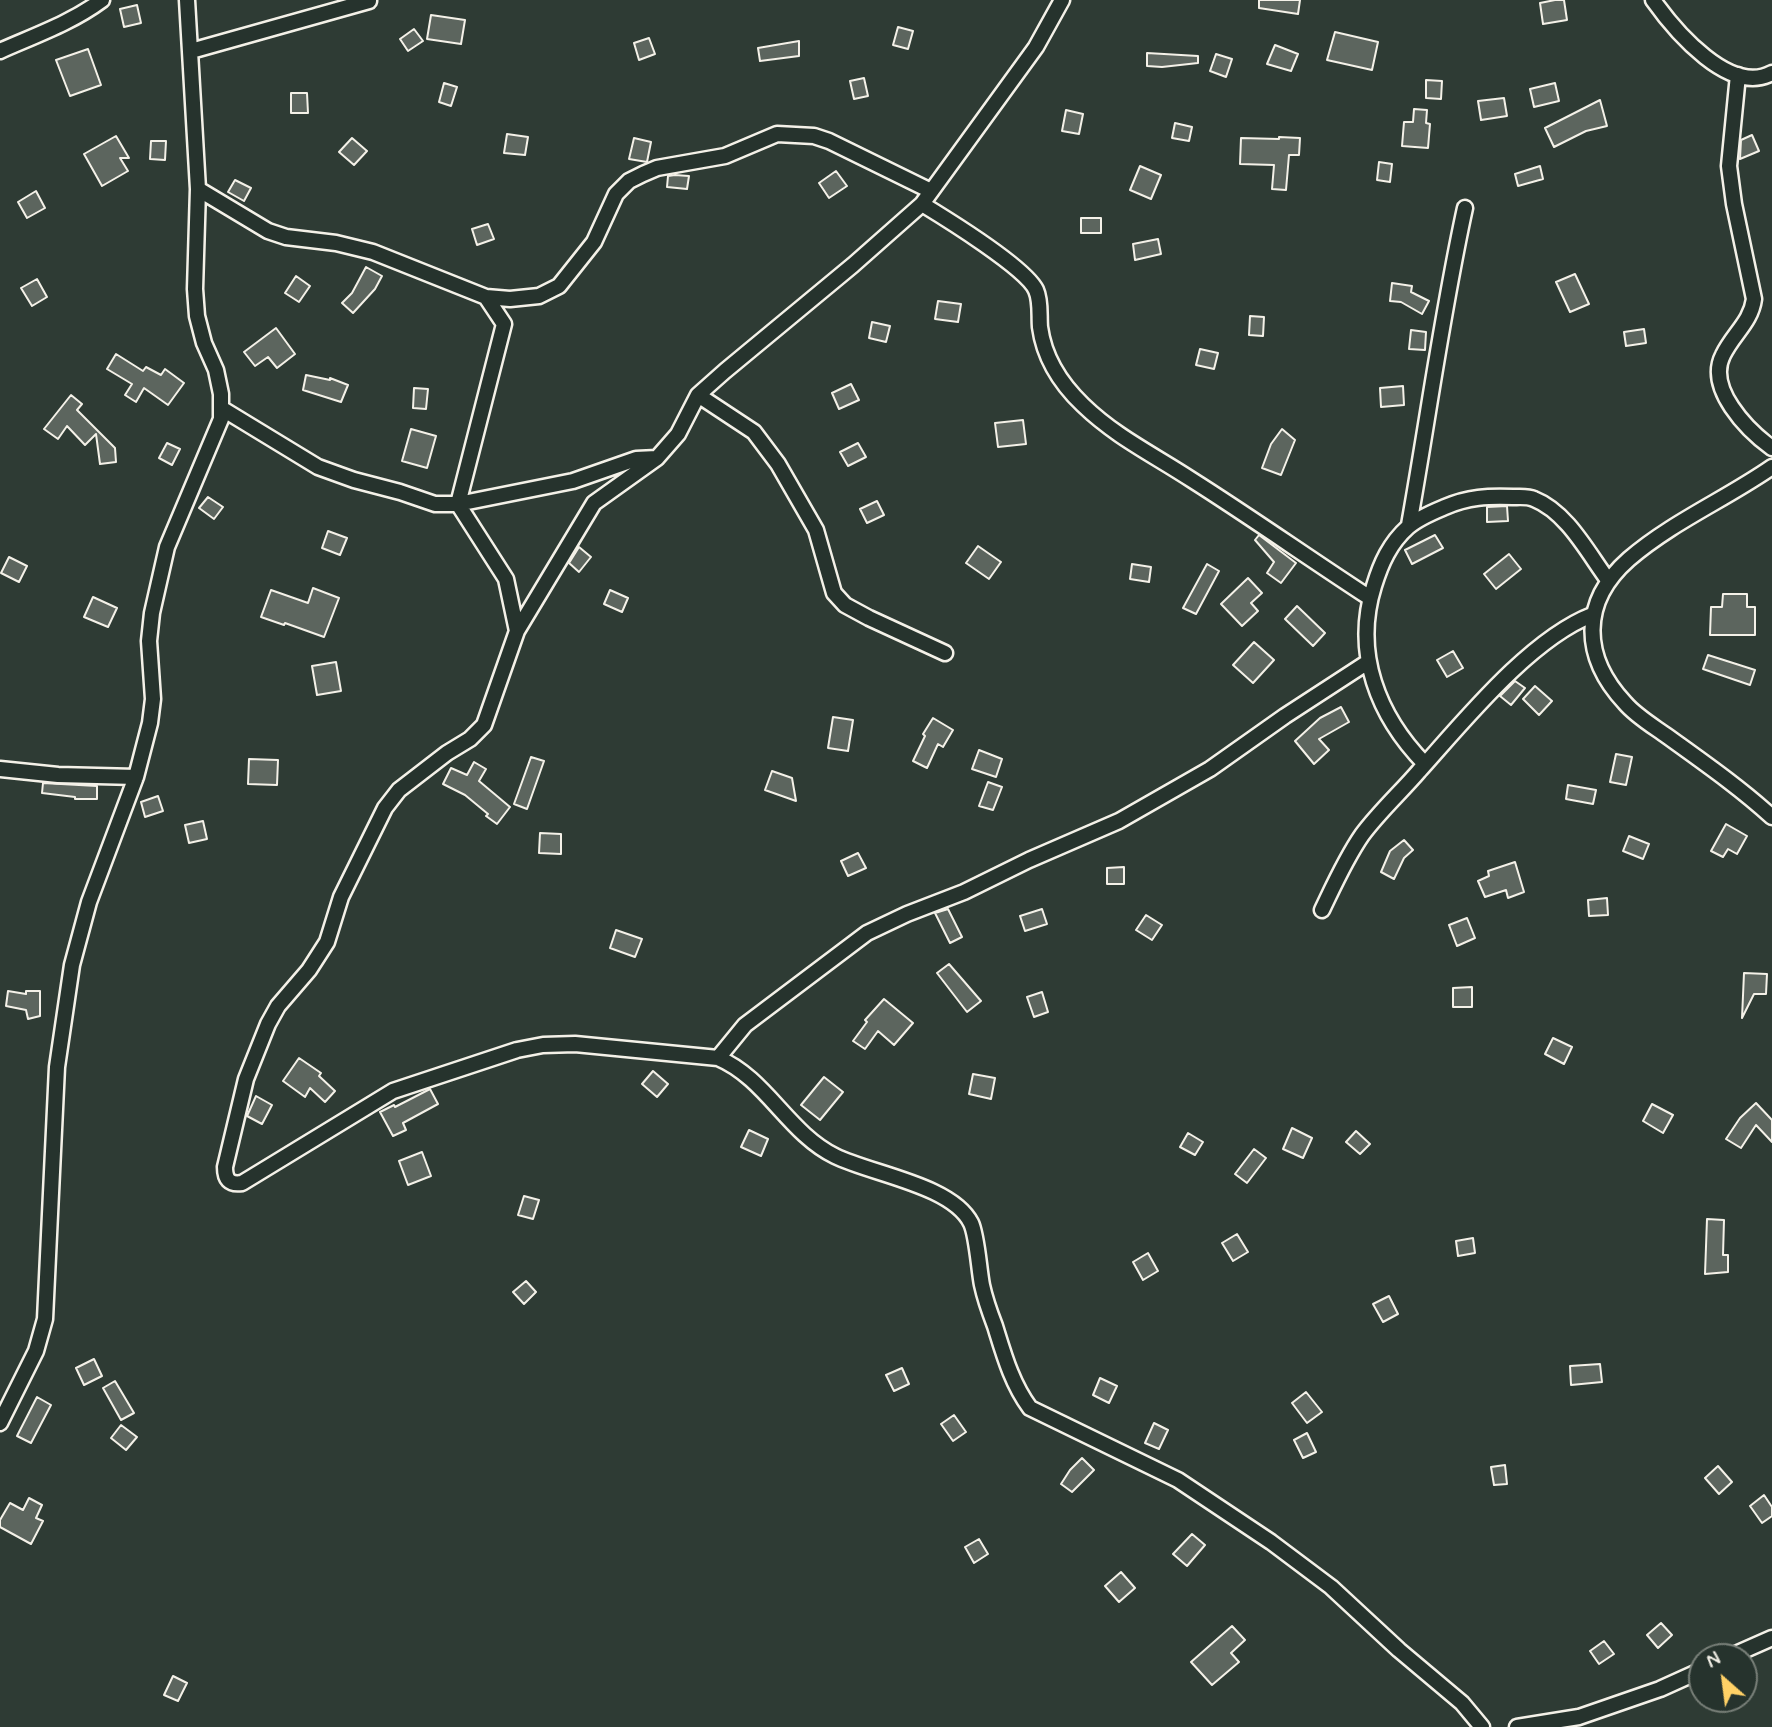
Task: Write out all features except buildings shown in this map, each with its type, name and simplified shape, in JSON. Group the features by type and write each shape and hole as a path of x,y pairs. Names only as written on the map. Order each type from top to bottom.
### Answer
{"street":[{"path":"0,51 62,25 103,0"},
{"path":"0,1423 36,1351 45,1319 57,1067 72,965 89,902 136,777 150,723 153,699 149,642 164,556 221,419 221,394 216,370 204,343 197,316 195,289 198,189 187,0"},
{"path":"1062,0 1036,47 922,204 698,395 678,434 657,458 594,503 517,631 484,725 470,739 447,753 391,798 341,897 327,942 309,970 278,1006 268,1024 246,1079 225,1167 228,1181 233,1184 250,1178 393,1091 517,1050 543,1045 575,1044 718,1058 744,1073 810,1141 836,1157 901,1179 946,1199 961,1209 975,1234 983,1291 1011,1376 1030,1408 1178,1480 1271,1542 1331,1587 1462,1703 1482,1727"},
{"path":"1653,0 1702,56 1728,72 1747,78 1772,73"},
{"path":"191,51 369,1"},
{"path":"1738,75 1729,166 1734,204 1754,299 1752,313 1722,356 1719,378 1728,402 1747,428 1772,448"},
{"path":"198,189 268,231 286,237 336,243 373,252 486,297 510,299 539,296 559,286 594,242 616,194 629,181 657,168 725,156 777,134 814,136 830,141 931,191"},
{"path":"922,204 965,230 1027,277 1039,300 1041,334 1048,356 1058,376 1082,404 1120,437 1191,479 1370,598"},
{"path":"1409,525 1448,287 1465,208"},
{"path":"486,297 504,324 458,504 506,579 517,631"},
{"path":"698,395 754,432 778,464 816,530 834,593 845,605 945,653"},
{"path":"221,408 318,467 435,504 458,504 573,481 626,462 657,458"},
{"path":"1772,467 1661,534 1629,559 1608,580 1592,615 1592,640 1600,666 1626,705 1718,772 1772,817"},
{"path":"1425,764 1409,748 1388,718 1376,691 1368,662 1365,634 1370,598 1380,567 1391,546 1409,525 1456,502 1483,495 1533,498 1558,514 1608,580"},
{"path":"1322,910 1336,879 1363,834 1425,764 1508,677 1552,637 1574,622 1592,615"},
{"path":"718,1058 745,1025 867,933 1119,821 1210,769 1368,662"},
{"path":"0,769 58,775 136,777"},
{"path":"1517,1727 1579,1717 1688,1676"}]}
